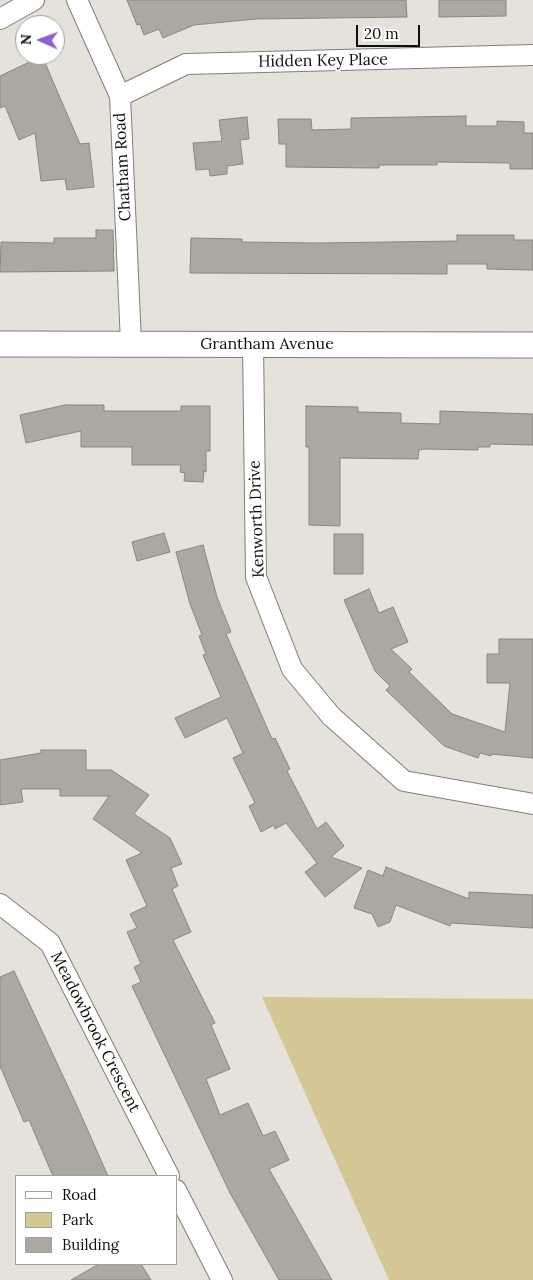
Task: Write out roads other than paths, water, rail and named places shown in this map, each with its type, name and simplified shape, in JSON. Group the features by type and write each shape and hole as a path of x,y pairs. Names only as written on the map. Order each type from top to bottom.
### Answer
{"street":[{"path":"0,19 34,0"},
{"name":"Chatham Road","path":"77,0 120,96 131,343"},
{"name":"Hidden Key Place","path":"120,96 186,64 533,55"},
{"name":"Grantham Avenue","path":"0,344 533,346"},
{"name":"Kenworth Drive","path":"253,344 256,577 292,669 331,716 404,781 533,804"},
{"name":"Meadowbrook Crescent","path":"0,904 50,943 168,1175"},
{"path":"178,1194 222,1280"}]}
